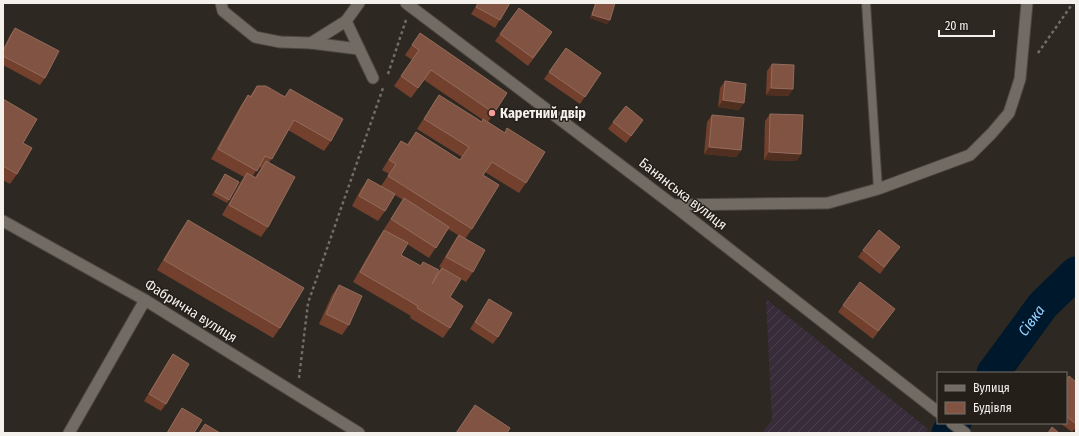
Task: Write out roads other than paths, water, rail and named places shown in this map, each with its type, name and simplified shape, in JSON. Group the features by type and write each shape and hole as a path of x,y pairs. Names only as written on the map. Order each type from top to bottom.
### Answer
{"street":[{"path":"221,3 223,12 255,37 280,42 311,43 359,49"},
{"path":"311,43 346,20 359,3"},
{"path":"673,205 828,203 878,188 970,155 992,133 1008,113 1020,79 1027,3"},
{"name":"Банянська вулиця","path":"409,5 673,205 937,411"},
{"path":"346,20 374,78"},
{"name":"Фабрична вулиця","path":"3,221 145,300 359,433"},
{"path":"69,433 145,300"},
{"path":"953,424 965,433"}],"lane":[{"path":"866,3 878,188"}],"waterway":[{"name":"Сівка","path":"994,372 1043,305 1076,273"},
{"name":"Сівка","path":"948,433 954,424"}],"place":[{"name":"Каретний двір","path":"492,113"}]}
